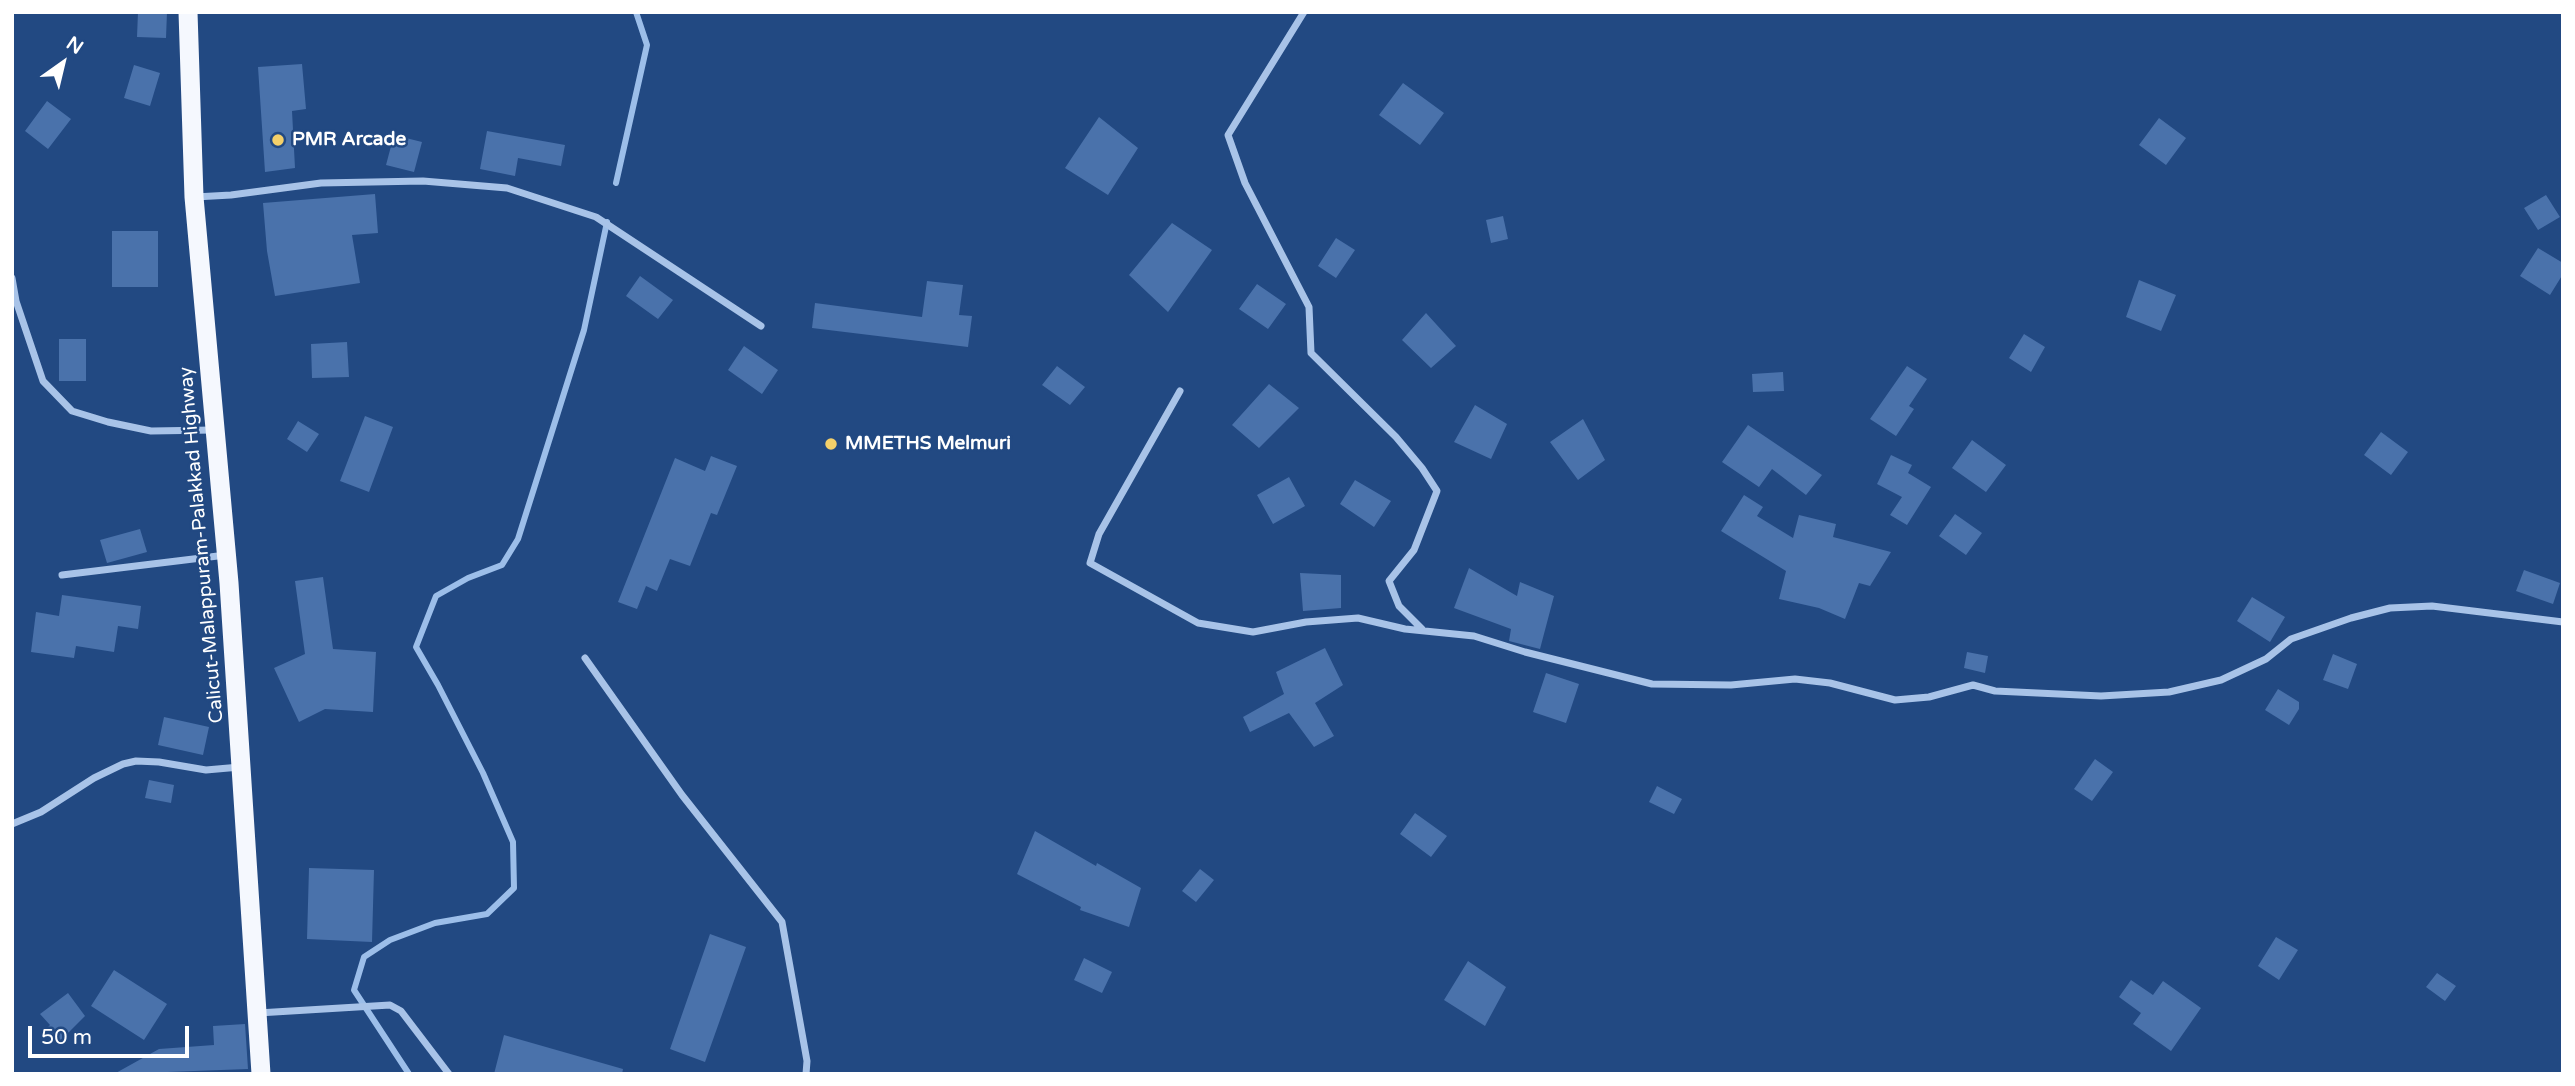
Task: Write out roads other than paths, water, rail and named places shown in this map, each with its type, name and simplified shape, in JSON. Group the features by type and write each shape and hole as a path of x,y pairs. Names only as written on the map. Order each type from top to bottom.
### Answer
{"highway":[{"name":"Calicut-Malappuram-Palakkad Highway","path":"188,12 194,197 227,555 261,1074"}],"street":[{"path":"1304,12 1228,135 1245,183 1309,307 1311,353 1387,427 1422,468 1437,491 1414,550 1389,581 1399,606 1422,629"},
{"path":"194,197 321,183 423,181 507,188 596,217 761,326"},
{"path":"12,278 16,301 43,381 72,411 108,422 151,430 217,430"},
{"path":"1180,391 1099,534 1090,562 1198,622 1253,632 1306,622 1358,618 1405,629 1474,636 1525,652 1652,684 1731,685 1795,679 1830,683 1895,700 1929,697 1973,685 1995,691 2101,696 2169,692 2221,680 2266,659 2291,639 2351,618 2390,608 2432,606 2563,622"},
{"path":"62,575 227,555"},
{"path":"585,658 682,794 782,922 807,1061 806,1074"},
{"path":"12,824 41,812 94,778 123,764 136,761 159,762 206,770 242,767"},
{"path":"258,1013 390,1005 401,1011 449,1074"}],"waterway":[{"path":"616,183 647,45 636,12"},
{"path":"409,1074 354,990 364,957 390,940 435,923 487,914 514,888 513,842 483,773 416,647 436,596 468,578 502,565 518,539 584,330 607,222"}],"place":[{"name":"PMR Arcade","path":"278,140"},
{"name":"MMETHS Melmuri","path":"831,444"}]}
